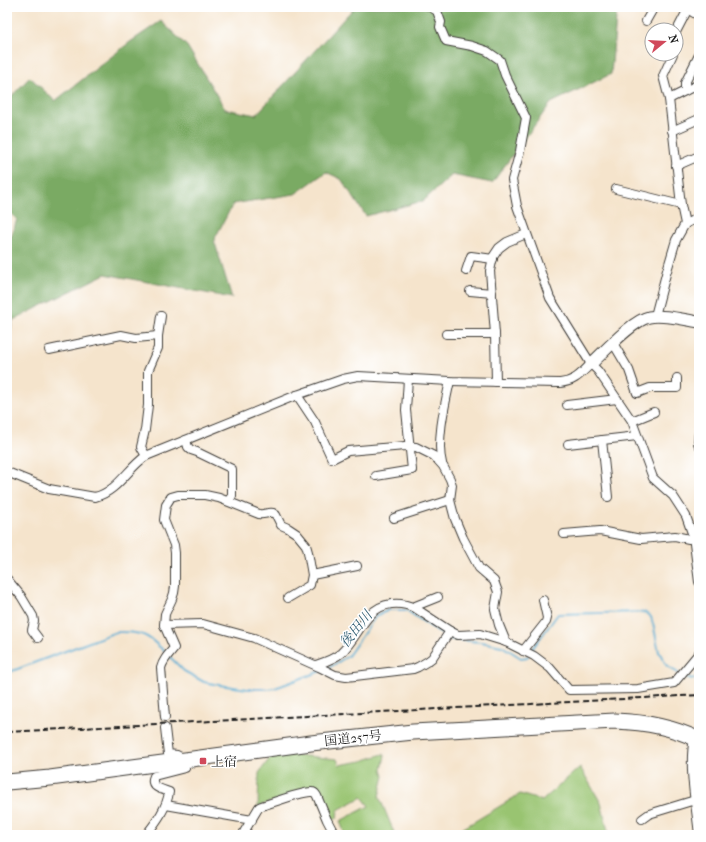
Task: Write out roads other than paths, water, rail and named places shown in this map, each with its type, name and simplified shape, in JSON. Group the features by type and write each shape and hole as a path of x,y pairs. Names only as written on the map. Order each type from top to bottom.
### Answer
{"highway":[{"name":"国道257号","path":"7,782 50,778 311,743 413,732 615,721 655,725 697,739"}],"street":[{"path":"430,7 437,12 441,22 440,27 446,41 472,46 487,51 500,60 505,75 526,118 520,151 512,180 517,206 526,234 550,298 591,364 598,371 632,421 653,478 673,496 696,533 699,582"},
{"path":"646,21 650,8"},
{"path":"681,22 687,8 699,16"},
{"path":"685,91 685,83 699,55"},
{"path":"669,62 663,76 669,99 676,166 685,224"},
{"path":"669,99 699,84"},
{"path":"672,131 699,119"},
{"path":"676,166 699,156"},
{"path":"616,189 681,205"},
{"path":"655,316 676,240 685,224 699,217"},
{"path":"496,382 495,334 490,271 493,259 499,248 507,242 526,234"},
{"path":"466,271 470,256 493,259"},
{"path":"470,290 492,293"},
{"path":"146,456 141,447 148,405 148,371 158,348 161,316"},
{"path":"7,472 49,489 95,497 101,496 110,491 139,461 146,456 297,395 343,379 358,376 450,381 569,382 642,319 655,316 699,322"},
{"path":"446,334 495,334"},
{"path":"50,350 121,335 136,338 158,336"},
{"path":"613,343 629,370 637,393 650,388 677,388 677,378"},
{"path":"376,476 412,470 406,410 408,379"},
{"path":"450,381 443,413 440,455 443,466 452,485 450,500 455,520 479,568 494,581 498,592 495,609 499,625 506,642"},
{"path":"297,395 315,422 332,459 348,451 410,446 416,447 434,456 443,466"},
{"path":"567,405 617,398"},
{"path":"632,421 654,412"},
{"path":"699,432 699,445"},
{"path":"568,444 637,436"},
{"path":"186,440 190,450 232,469 232,496 228,501"},
{"path":"602,440 608,497"},
{"path":"164,717 161,668 164,659 174,648 164,625 165,614 172,599 175,586 174,545 164,520 166,505 171,497 178,494 205,495 228,501 259,514 273,513 280,525 297,534 306,545 308,552 312,575 310,585 288,598"},
{"path":"394,518 450,500"},
{"path":"564,534 600,531 641,539 675,536 689,539 696,533"},
{"path":"312,575 357,566"},
{"path":"7,579 21,596 33,616 34,621 32,630 38,638"},
{"path":"413,607 438,597"},
{"path":"524,651 546,622 547,618 543,600"},
{"path":"318,666 334,659 342,652 370,615 377,609 395,603 413,607 448,635 480,634 506,642 534,656 550,668 569,690 638,690 674,683 699,653"},
{"path":"164,625 203,624 254,638 335,675 346,677 413,669 425,664 432,658 448,635"},
{"path":"146,835 166,805 169,792 154,786 152,779 157,774 185,768 184,759 177,755 168,754 165,728"},
{"path":"697,739 692,749 692,778 699,835"},
{"path":"244,834 259,807 298,794 313,792 317,796 335,835"},
{"path":"642,819 649,814 695,800"},
{"path":"166,805 252,820"}],"waterway":[{"name":"後田川","path":"327,669 348,656 376,616 389,610 406,610 443,635"},
{"name":"後田川","path":"530,652 558,614 644,612 651,617 659,652 667,666 678,673"},
{"name":"後田川","path":"7,673 116,632 133,632 150,638 167,654"},
{"name":"後田川","path":"449,639 481,642 502,646 521,658 528,656"},
{"name":"後田川","path":"170,657 184,671 204,682 248,689 275,688 321,671"},
{"name":"後田川","path":"682,676 685,678 699,679"}],"railway":[{"path":"7,732 699,695"}],"place":[{"name":"上宿","path":"203,761"}]}
